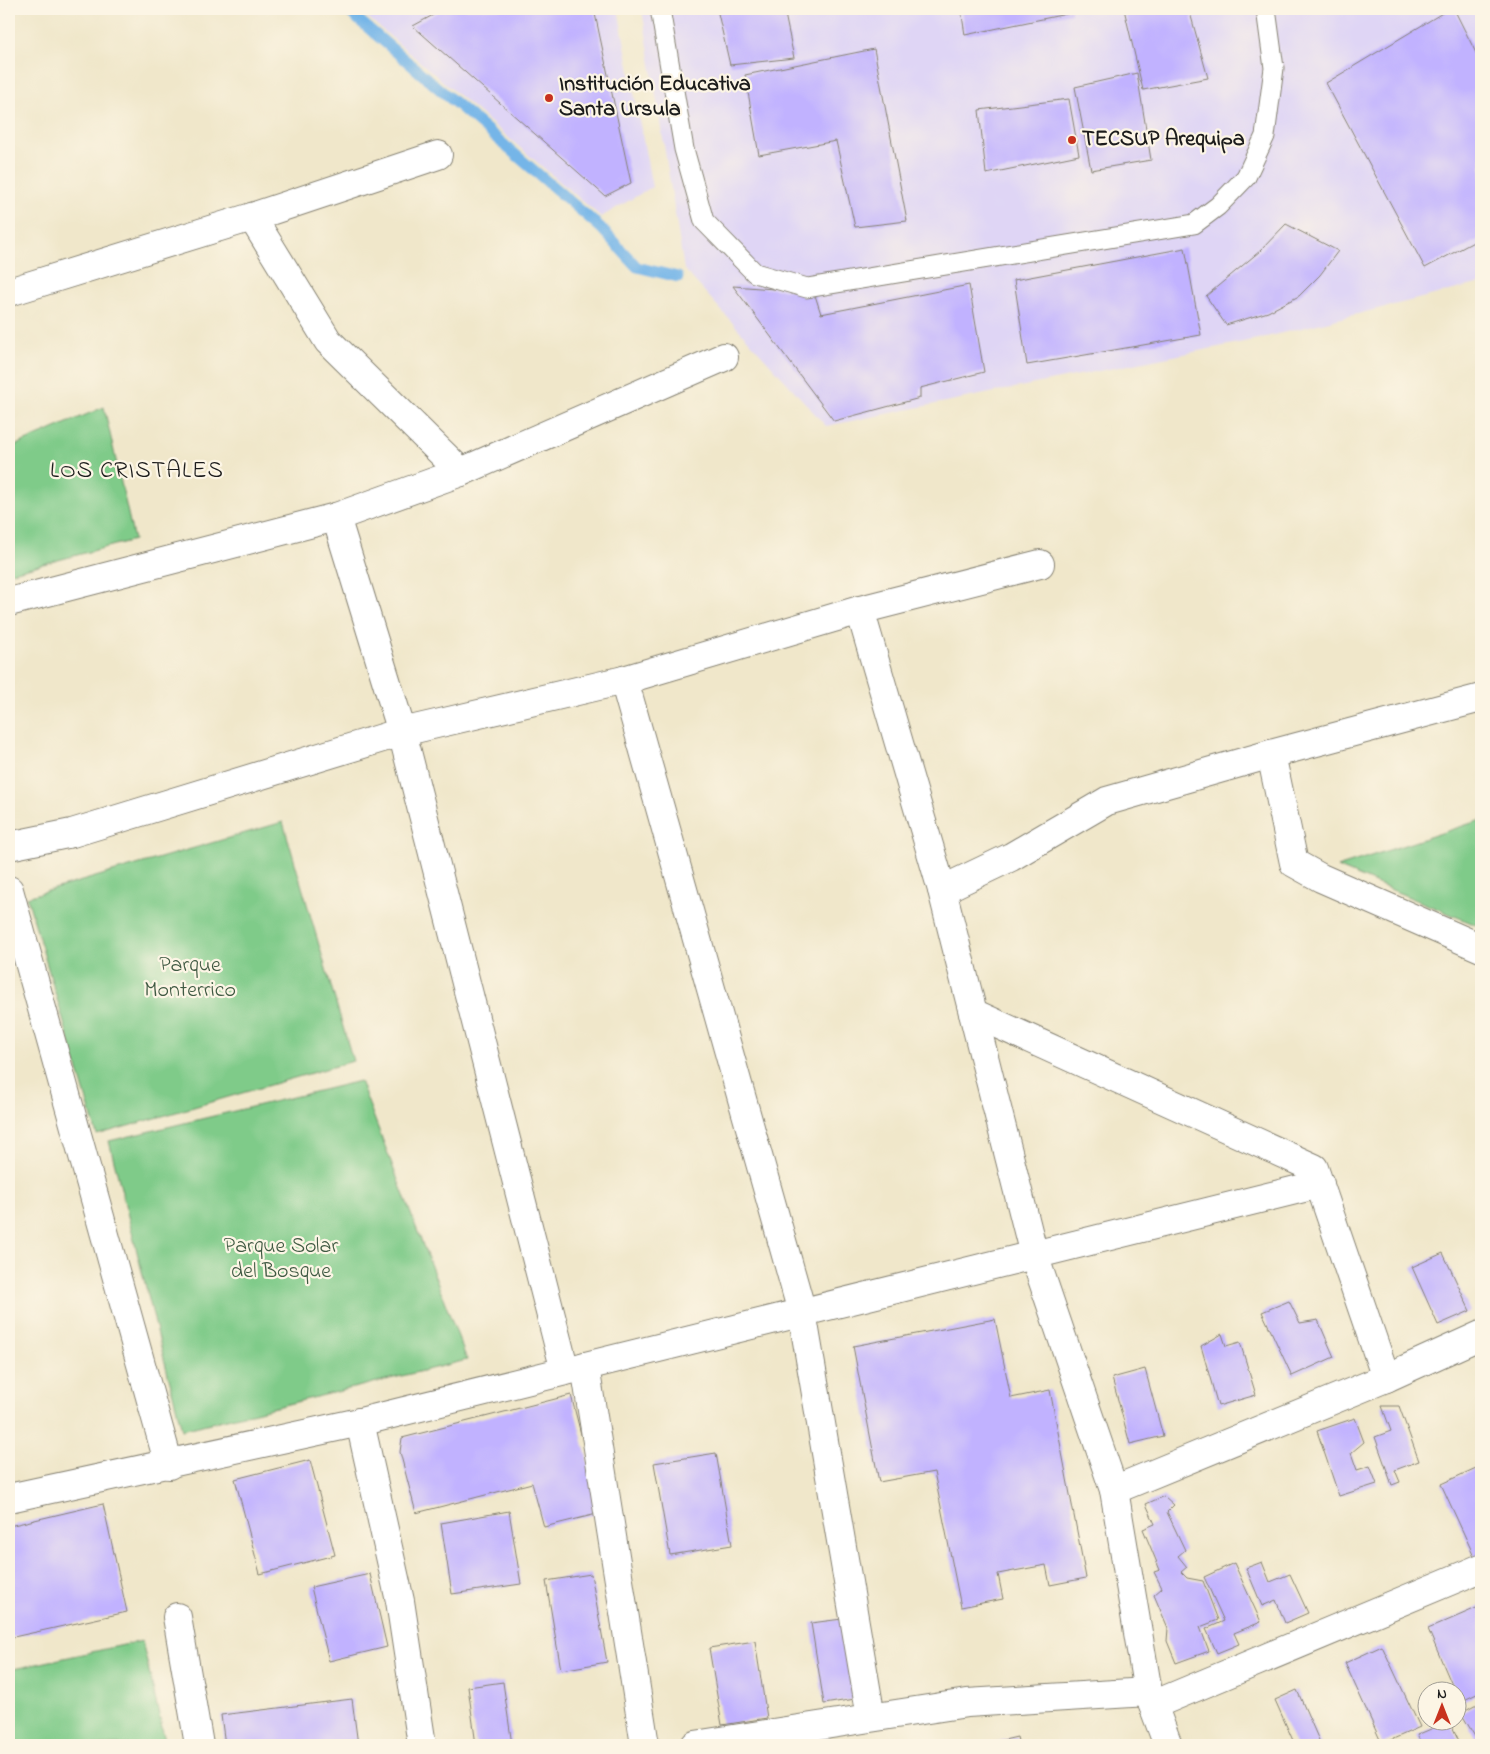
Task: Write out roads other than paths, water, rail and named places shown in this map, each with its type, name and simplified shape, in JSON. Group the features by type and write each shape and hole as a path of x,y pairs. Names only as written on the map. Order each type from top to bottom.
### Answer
{"street":[{"path":"9,292 252,217 438,155"},
{"path":"252,217 328,341 461,472"},
{"path":"9,602 336,517 461,472 724,357"},
{"path":"336,517 402,732 575,1369 645,1745"},
{"path":"9,846 72,832 402,732 624,680 860,610 1040,564"},
{"path":"860,610 942,890 1034,1255 1114,1490 1150,1698 1168,1745"},
{"path":"624,680 802,1312 871,1717"},
{"path":"942,890 1011,857 1107,801 1271,754 1481,698"},
{"path":"1271,754 1294,863 1321,878 1481,948"},
{"path":"9,890 169,1465"},
{"path":"972,1013 1314,1168 1386,1378"},
{"path":"9,1498 169,1465 360,1422 1320,1184"},
{"path":"1114,1490 1386,1378 1481,1335"},
{"path":"360,1422 400,1601 422,1745"},
{"path":"695,1745 967,1703 1150,1698 1481,1568"},
{"path":"177,1618 199,1745"}],"lane":[{"path":"660,9 684,150 704,221 755,273 807,288 1194,224 1218,206 1246,177 1265,136 1274,68 1266,9"}],"waterway":[{"path":"346,9 601,228 637,267 678,277"}],"place":[{"name":"Institución Educativa Santa Ursula","path":"549,98"},
{"name":"TECSUP Arequipa","path":"1072,140"}],"district":[{"name":"LOS CRISTALES","path":"137,471"}],"park label":[{"name":"Parque Monterrico","path":"190,978"},
{"name":"Parque Solar del Bosque","path":"281,1260"}]}
